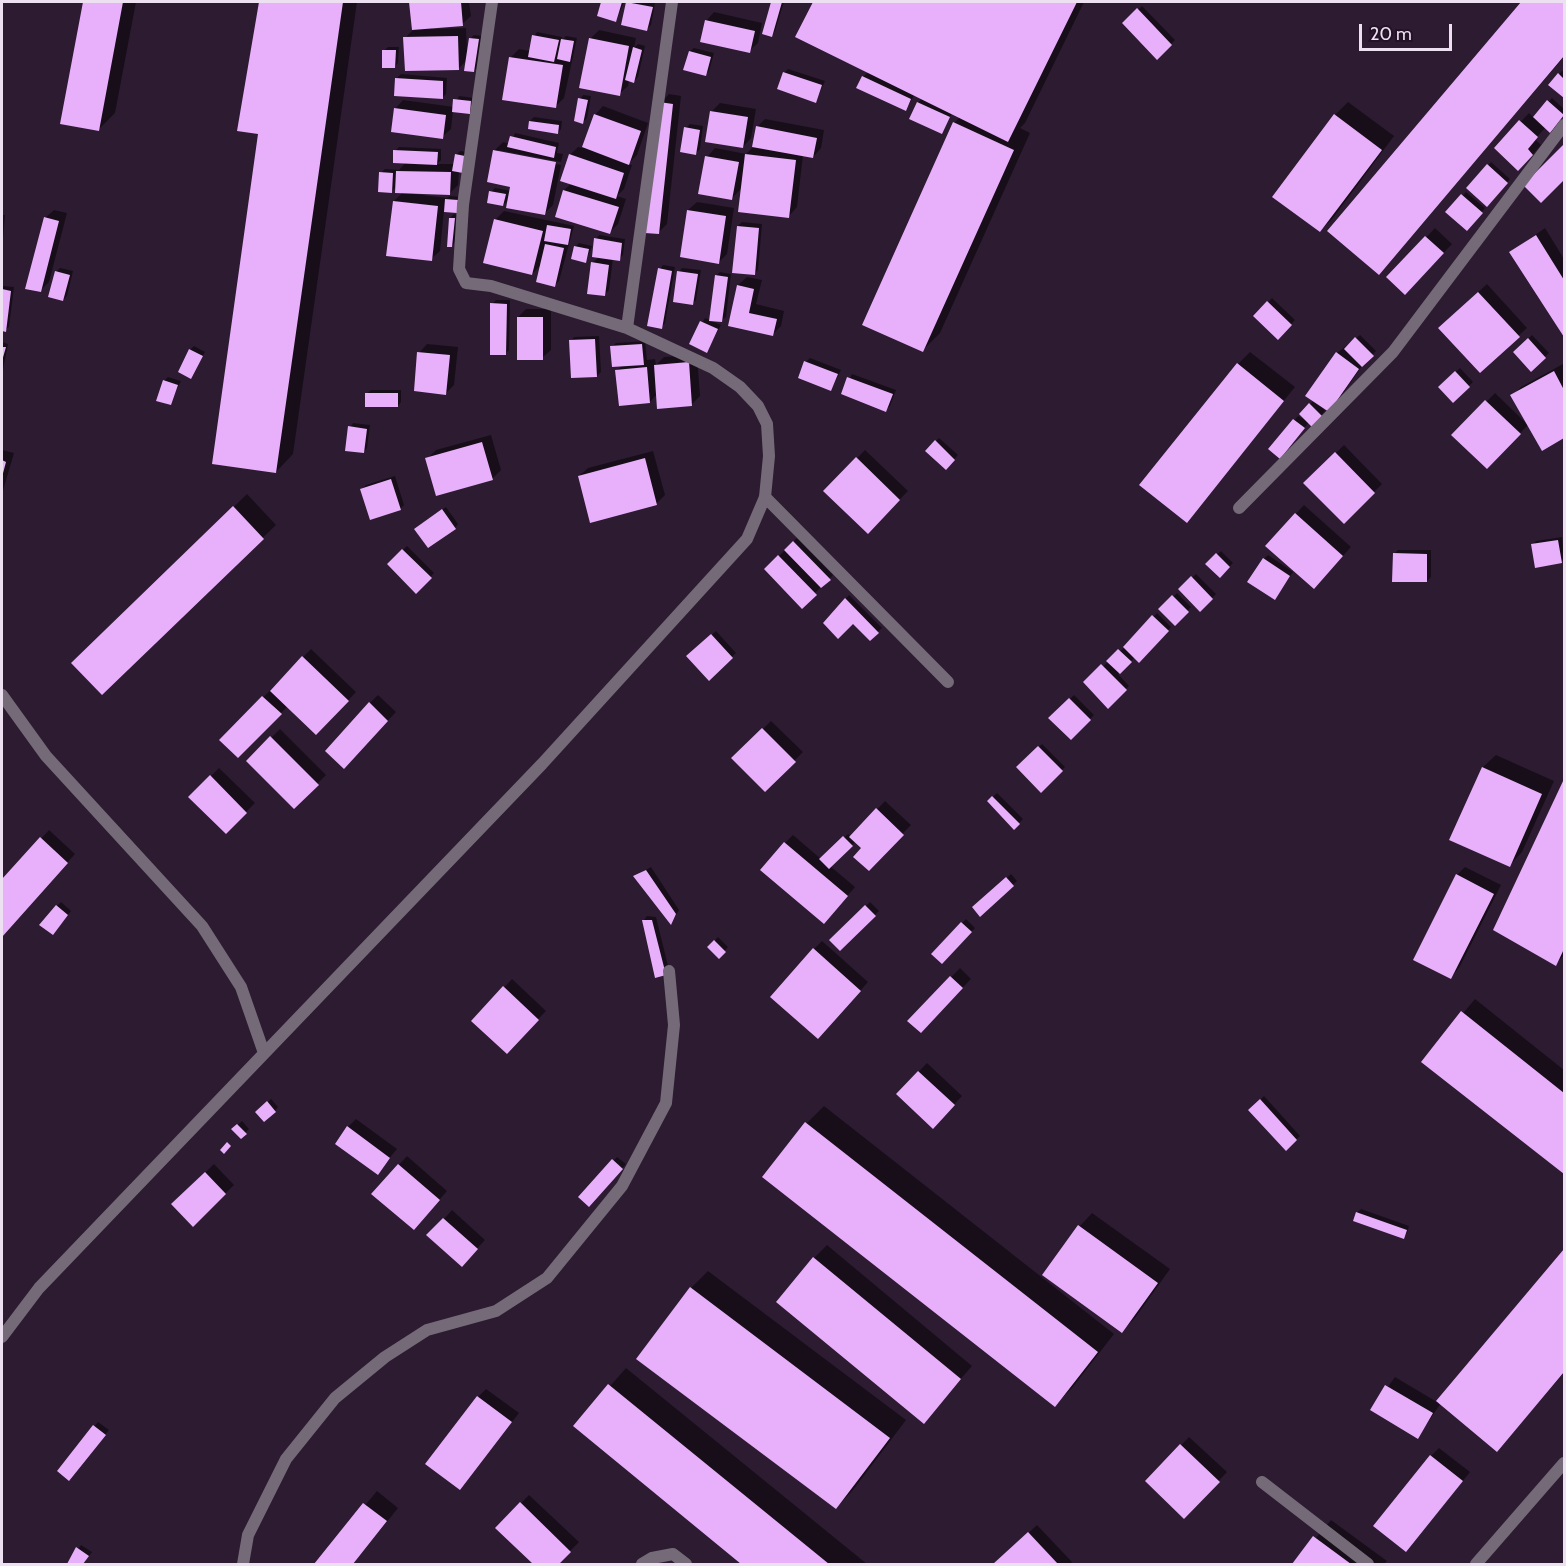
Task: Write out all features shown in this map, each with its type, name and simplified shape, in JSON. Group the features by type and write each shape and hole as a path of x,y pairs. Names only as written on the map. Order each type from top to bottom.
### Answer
{"street":[{"path":"2,1337 39,1288 542,764 747,539 765,497 769,456 767,424 758,406 740,387 713,368 627,328 491,286 466,283 459,269 463,205 492,2"},
{"path":"627,328 672,2"},
{"path":"1239,508 1393,352 1564,125"},
{"path":"765,497 948,682"},
{"path":"2,695 46,756 202,926 241,987 264,1053"},
{"path":"243,1564 248,1535 286,1459 335,1398 385,1357 427,1330 496,1311 547,1278 622,1186 666,1103 674,1025 669,971"},
{"path":"1476,1564 1564,1463"},
{"path":"1262,1482 1368,1564"},
{"path":"642,1564 652,1558 673,1554 686,1564"}],"building":[{"path":"83,2 123,2 99,131 60,124"},
{"path":"259,2 343,2 276,473 212,464 258,134 237,131"},
{"path":"409,2 461,2 463,26 412,30"},
{"path":"601,2 622,2 616,22 597,16"},
{"path":"626,2 653,7 647,31 621,25"},
{"path":"771,2 782,2 772,37 762,34"},
{"path":"813,2 1077,2 1008,142 795,37"},
{"path":"1521,2 1564,2 1564,56 1379,275 1327,231"},
{"path":"1137,8 1172,45 1157,60 1122,23"},
{"path":"705,20 755,31 750,53 700,42"},
{"path":"532,35 559,40 554,62 528,57"},
{"path":"458,36 459,70 405,71 403,37"},
{"path":"469,38 479,39 474,72 464,71"},
{"path":"589,38 629,46 620,96 579,88"},
{"path":"561,39 574,41 570,62 557,59"},
{"path":"633,47 642,50 634,83 625,80"},
{"path":"382,50 396,50 395,68 382,68"},
{"path":"689,51 711,57 706,76 683,70"},
{"path":"509,57 563,65 556,108 502,100"},
{"path":"783,72 822,85 816,103 777,89"},
{"path":"1558,73 1564,79 1564,98 1548,85"},
{"path":"862,76 911,99 906,111 856,88"},
{"path":"395,78 443,81 443,99 394,96"},
{"path":"578,98 588,100 583,124 574,121"},
{"path":"453,99 471,101 470,114 452,112"},
{"path":"1547,100 1564,115 1550,133 1533,117"},
{"path":"659,102 673,104 659,234 645,233"},
{"path":"917,102 950,117 942,134 909,119"},
{"path":"394,108 446,115 443,139 391,132"},
{"path":"710,111 748,117 743,148 705,142"},
{"path":"594,114 641,131 629,165 582,147"},
{"path":"1334,114 1382,150 1320,232 1272,197"},
{"path":"1519,120 1538,137 1528,149 1533,155 1518,171 1494,148"},
{"path":"529,121 559,125 558,134 528,129"},
{"path":"953,122 1014,150 923,352 862,325"},
{"path":"756,126 817,138 813,158 752,147"},
{"path":"684,127 700,130 696,155 680,152"},
{"path":"510,136 556,147 554,158 507,147"},
{"path":"1564,144 1564,180 1541,203 1523,185"},
{"path":"393,150 438,152 437,165 393,163"},
{"path":"493,150 556,162 545,215 506,208 510,187 487,182"},
{"path":"455,154 465,156 463,173 452,171"},
{"path":"569,154 624,173 616,199 560,181"},
{"path":"745,154 796,160 789,218 738,212"},
{"path":"705,156 739,162 732,200 698,194"},
{"path":"1487,164 1508,183 1487,207 1466,188"},
{"path":"396,171 451,172 450,195 395,193"},
{"path":"379,172 393,173 392,193 378,192"},
{"path":"563,190 619,207 610,234 555,217"},
{"path":"489,191 506,194 503,206 487,203"},
{"path":"1461,194 1483,213 1467,231 1445,212"},
{"path":"445,199 458,200 457,213 444,212"},
{"path":"393,201 438,206 432,261 386,256"},
{"path":"687,210 726,216 719,264 680,257"},
{"path":"44,217 59,221 41,292 25,289"},
{"path":"449,218 455,218 452,247 447,247"},
{"path":"494,219 543,231 532,275 483,263"},
{"path":"547,225 571,229 568,245 544,241"},
{"path":"737,226 759,228 755,275 732,273"},
{"path":"1536,235 1564,280 1564,337 1509,252"},
{"path":"1425,236 1444,253 1405,295 1386,277"},
{"path":"594,238 622,243 620,261 592,257"},
{"path":"545,244 564,248 555,287 536,282"},
{"path":"574,246 589,249 586,263 571,259"},
{"path":"591,262 609,265 605,296 587,294"},
{"path":"658,268 672,271 662,329 647,326"},
{"path":"55,271 70,275 63,301 48,297"},
{"path":"677,271 698,274 693,305 673,302"},
{"path":"715,275 728,277 722,322 709,321"},
{"path":"737,285 754,289 749,313 777,319 773,336 728,326"},
{"path":"2,289 11,291 6,332 2,331"},
{"path":"1478,292 1520,337 1480,373 1438,328"},
{"path":"1267,301 1292,325 1278,340 1253,316"},
{"path":"490,303 507,304 506,355 490,355"},
{"path":"517,317 543,317 543,360 517,360"},
{"path":"700,321 718,329 707,353 689,344"},
{"path":"1355,337 1374,356 1362,367 1344,349"},
{"path":"1528,338 1546,358 1531,372 1513,352"},
{"path":"595,339 597,377 571,378 569,340"},
{"path":"642,344 644,365 612,367 610,346"},
{"path":"2,347 6,347 2,361"},
{"path":"189,349 203,356 191,379 178,372"},
{"path":"417,352 450,355 446,395 414,391"},
{"path":"1336,352 1359,369 1329,412 1305,396"},
{"path":"804,361 838,374 831,391 798,378"},
{"path":"689,362 692,406 657,409 654,365"},
{"path":"1237,363 1284,401 1187,523 1139,485"},
{"path":"647,367 650,403 619,406 615,370"},
{"path":"1455,371 1470,387 1453,403 1438,387"},
{"path":"1554,371 1564,390 1564,438 1542,451 1510,395"},
{"path":"847,377 893,394 886,412 841,394"},
{"path":"163,380 178,385 171,405 156,401"},
{"path":"365,393 398,393 398,407 365,407"},
{"path":"1485,400 1521,434 1487,469 1451,435"},
{"path":"1309,403 1322,416 1312,427 1299,414"},
{"path":"1293,419 1305,428 1280,459 1268,449"},
{"path":"348,426 367,429 364,453 345,451"},
{"path":"935,440 955,460 946,470 925,451"},
{"path":"482,442 493,480 436,496 425,458"},
{"path":"1335,452 1375,493 1344,524 1303,483"},
{"path":"856,457 900,500 868,534 823,491"},
{"path":"645,458 657,505 590,523 578,476"},
{"path":"2,460 6,462 2,477"},
{"path":"391,479 401,510 370,520 360,489"},
{"path":"233,506 264,539 102,695 71,663"},
{"path":"442,509 456,529 428,548 414,529"},
{"path":"1295,513 1343,556 1314,589 1265,546"},
{"path":"1558,540 1562,563 1535,568 1531,544"},
{"path":"793,541 831,580 821,588 784,550"},
{"path":"402,549 432,578 416,594 387,564"},
{"path":"1216,553 1230,567 1220,578 1205,564"},
{"path":"1393,553 1427,554 1427,582 1392,582"},
{"path":"778,555 817,595 802,609 764,569"},
{"path":"1263,558 1290,576 1275,600 1247,582"},
{"path":"1191,576 1213,599 1200,612 1178,589"},
{"path":"1172,595 1189,612 1175,626 1158,609"},
{"path":"845,598 879,633 870,641 853,624 838,639 823,623"},
{"path":"1152,615 1169,631 1139,663 1123,647"},
{"path":"711,634 733,658 709,681 686,656"},
{"path":"1118,649 1132,662 1120,674 1106,661"},
{"path":"302,656 349,701 316,735 270,691"},
{"path":"1101,664 1127,690 1108,709 1083,682"},
{"path":"262,696 282,714 238,758 219,740"},
{"path":"1069,698 1091,720 1071,740 1048,718"},
{"path":"369,702 388,721 344,769 325,751"},
{"path":"762,728 796,762 765,792 731,758"},
{"path":"270,736 319,785 294,809 246,761"},
{"path":"1038,746 1063,771 1041,793 1016,767"},
{"path":"1482,767 1542,794 1510,867 1449,840"},
{"path":"210,775 247,813 226,834 188,797"},
{"path":"1564,779 1564,949 1556,966 1493,930"},
{"path":"992,796 1020,824 1014,830 987,801"},
{"path":"876,808 904,835 869,871 853,857 861,848 849,837"},
{"path":"843,836 853,846 829,869 819,859"},
{"path":"40,837 68,863 2,937 2,879"},
{"path":"784,842 848,896 824,924 760,870"},
{"path":"646,870 676,914 671,925 633,876"},
{"path":"1456,874 1494,894 1451,979 1413,960"},
{"path":"1006,877 1014,886 980,917 972,907"},
{"path":"56,905 68,915 53,935 39,925"},
{"path":"865,905 876,916 840,951 829,940"},
{"path":"642,920 652,920 666,975 655,978"},
{"path":"961,922 972,932 942,964 931,954"},
{"path":"714,940 726,952 719,959 707,947"},
{"path":"813,948 861,991 818,1039 770,997"},
{"path":"950,976 963,988 921,1033 907,1021"},
{"path":"503,986 539,1020 507,1054 471,1021"},
{"path":"1461,1011 1564,1093 1564,1174 1421,1062"},
{"path":"918,1071 955,1105 933,1129 896,1094"},
{"path":"1260,1099 1297,1140 1286,1151 1248,1110"},
{"path":"267,1101 276,1112 264,1122 255,1112"},
{"path":"805,1122 1098,1352 1055,1407 762,1177"},
{"path":"237,1124 247,1134 241,1139 231,1129"},
{"path":"347,1126 390,1158 378,1175 335,1144"},
{"path":"227,1142 231,1146 224,1154 220,1150"},
{"path":"612,1159 623,1169 589,1207 578,1197"},
{"path":"398,1164 440,1200 414,1230 371,1194"},
{"path":"205,1172 226,1194 193,1227 171,1204"},
{"path":"1356,1212 1407,1230 1404,1239 1353,1221"},
{"path":"443,1218 478,1249 462,1267 426,1235"},
{"path":"1078,1225 1158,1283 1122,1333 1042,1275"},
{"path":"1564,1249 1564,1372 1497,1452 1436,1401"},
{"path":"813,1257 961,1379 924,1424 776,1302"},
{"path":"690,1287 890,1438 836,1509 636,1359"},
{"path":"608,1384 829,1564 741,1564 573,1426"},
{"path":"1385,1385 1433,1413 1418,1439 1370,1410"},
{"path":"477,1396 512,1422 460,1490 425,1464"},
{"path":"93,1425 106,1435 69,1481 57,1471"},
{"path":"1180,1444 1220,1482 1184,1519 1145,1481"},
{"path":"1430,1455 1463,1481 1406,1552 1373,1526"},
{"path":"520,1502 571,1552 559,1564 533,1564 495,1528"},
{"path":"363,1503 387,1521 353,1564 314,1564"},
{"path":"1028,1532 1058,1564 993,1564"},
{"path":"1313,1536 1351,1564 1292,1564"},
{"path":"76,1547 89,1556 83,1564 67,1564"}]}
